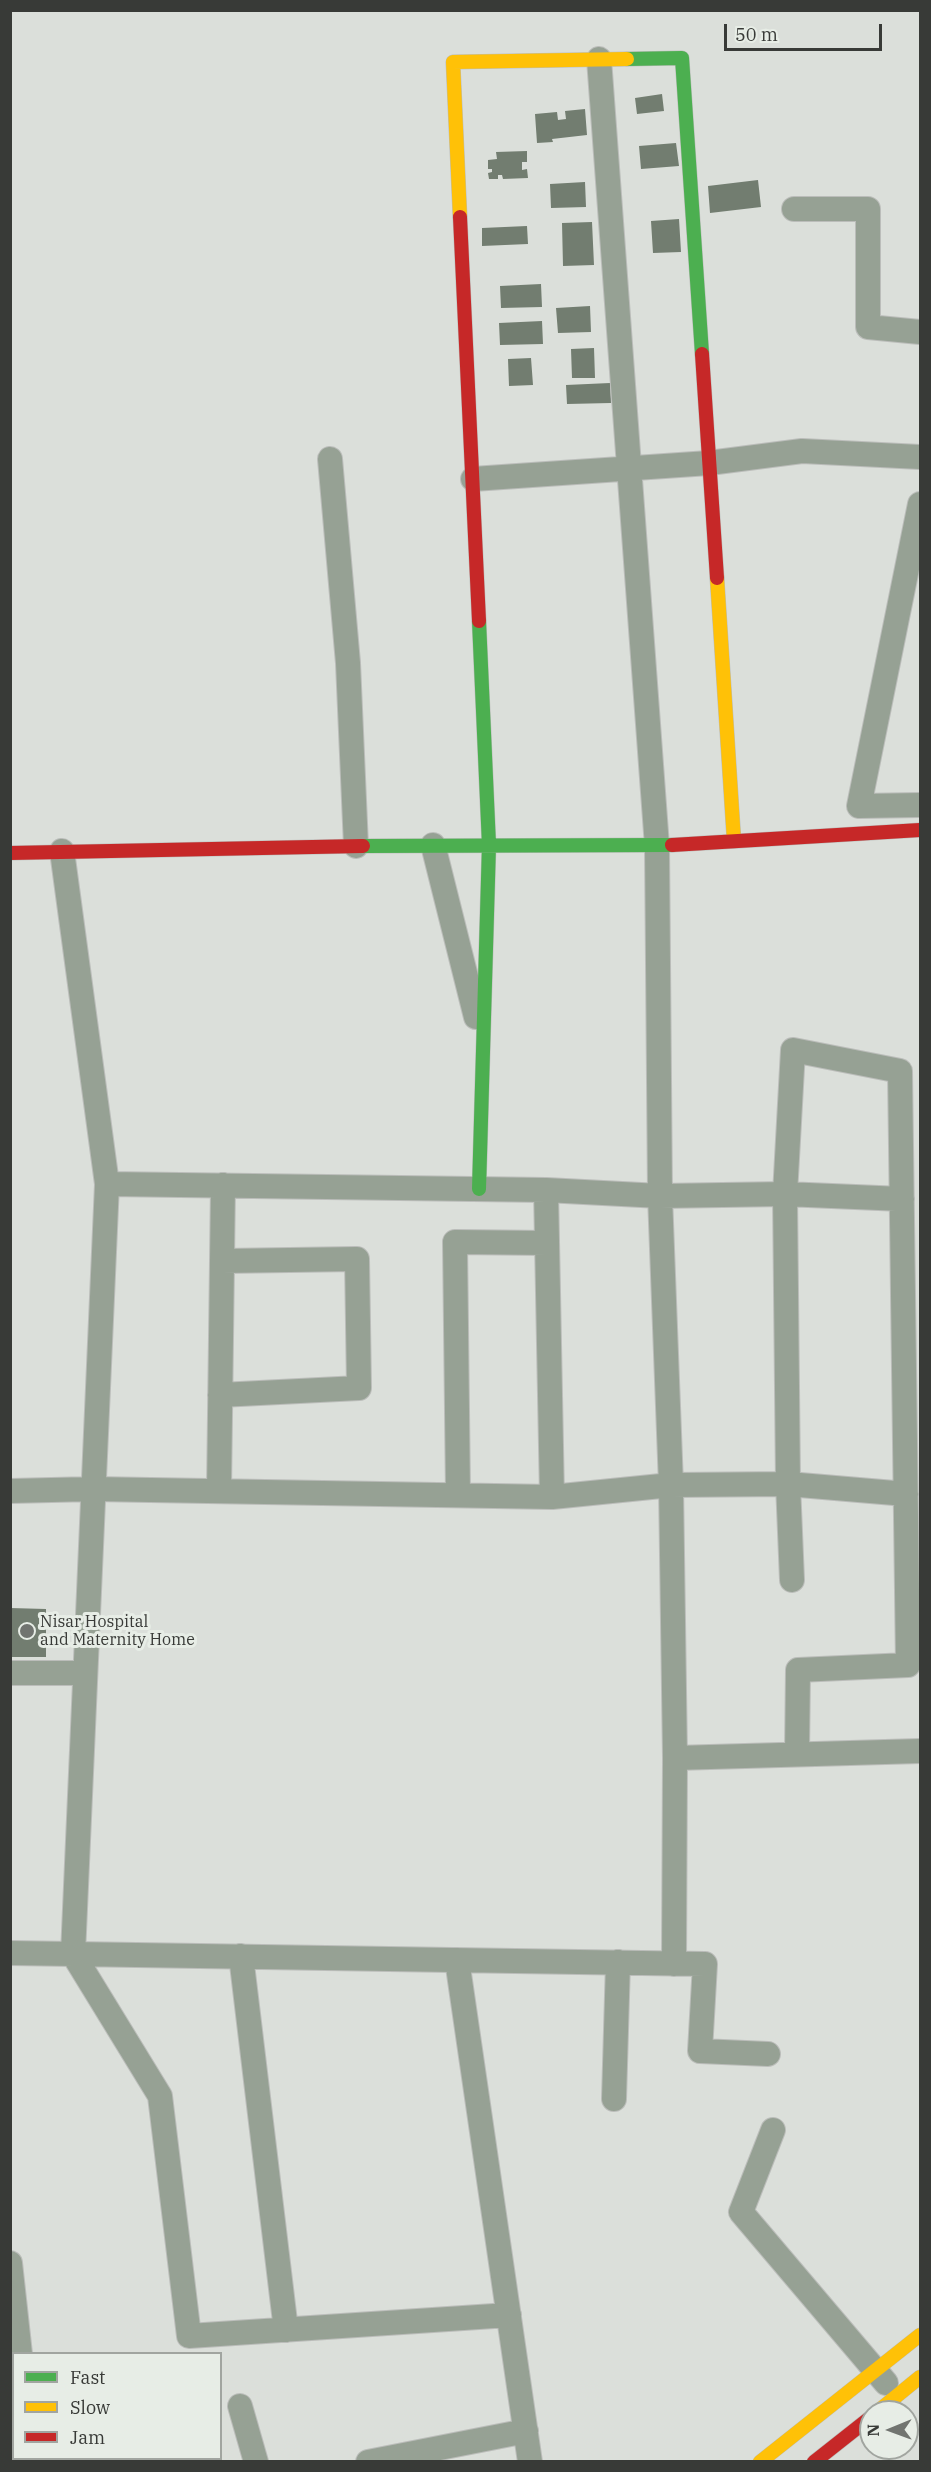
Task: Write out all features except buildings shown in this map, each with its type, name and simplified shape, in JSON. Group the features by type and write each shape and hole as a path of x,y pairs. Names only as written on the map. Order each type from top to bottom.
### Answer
{"street":[{"path":"479,1189 489,845 453,62 682,58 734,841"},
{"path":"598,59 657,846 660,1196 671,1485 675,1758 674,1964"},
{"path":"794,209 868,209 868,327 921,332"},
{"path":"472,479 709,463 802,451 921,457"},
{"path":"330,459 348,663 356,846"},
{"path":"921,504 859,806 921,805"},
{"path":"10,853 432,845 657,846 921,830"},
{"path":"432,845 483,1048"},
{"path":"62,851 107,1184 73,1954 160,2096 189,2336 509,2315"},
{"path":"792,1580 788,1484 785,1194 793,1050 900,1071 909,1665 798,1670 797,1754"},
{"path":"107,1184 546,1190 660,1196 785,1194 902,1199"},
{"path":"219,1491 223,1185"},
{"path":"546,1190 552,1497"},
{"path":"458,1495 456,1242 547,1243"},
{"path":"220,1395 359,1388 357,1259 222,1261"},
{"path":"10,1491 93,1489 552,1497 671,1485 788,1484 906,1494"},
{"path":"10,1673 85,1673"},
{"path":"675,1758 921,1751"},
{"path":"10,1953 705,1964 700,2051 768,2054"},
{"path":"241,1956 286,2330"},
{"path":"456,1960 530,2462"},
{"path":"614,2099 618,1962"},
{"path":"773,2130 741,2212 897,2396"},
{"path":"10,2263 20,2352"},
{"path":"760,2462 921,2335"},
{"path":"892,2400 921,2377"},
{"path":"240,2406 256,2462"},
{"path":"814,2462 859,2426"},
{"path":"368,2462 526,2431"}],"traffic: fast":[{"path":"627,59 682,58 702,354"},
{"path":"479,621 489,845 479,1189"},
{"path":"363,846 672,845"}],"traffic: slow":[{"path":"460,217 453,62 627,59"},
{"path":"717,578 734,841"},
{"path":"760,2462 920,2335"},
{"path":"892,2400 920,2377"}],"traffic: jam":[{"path":"460,217 479,621"},
{"path":"702,354 717,578"},
{"path":"672,845 920,830"},
{"path":"10,853 363,846"},
{"path":"814,2462 859,2426"}],"place":[{"name":"Nisar Hospital and Maternity Home","path":"27,1631"}]}
